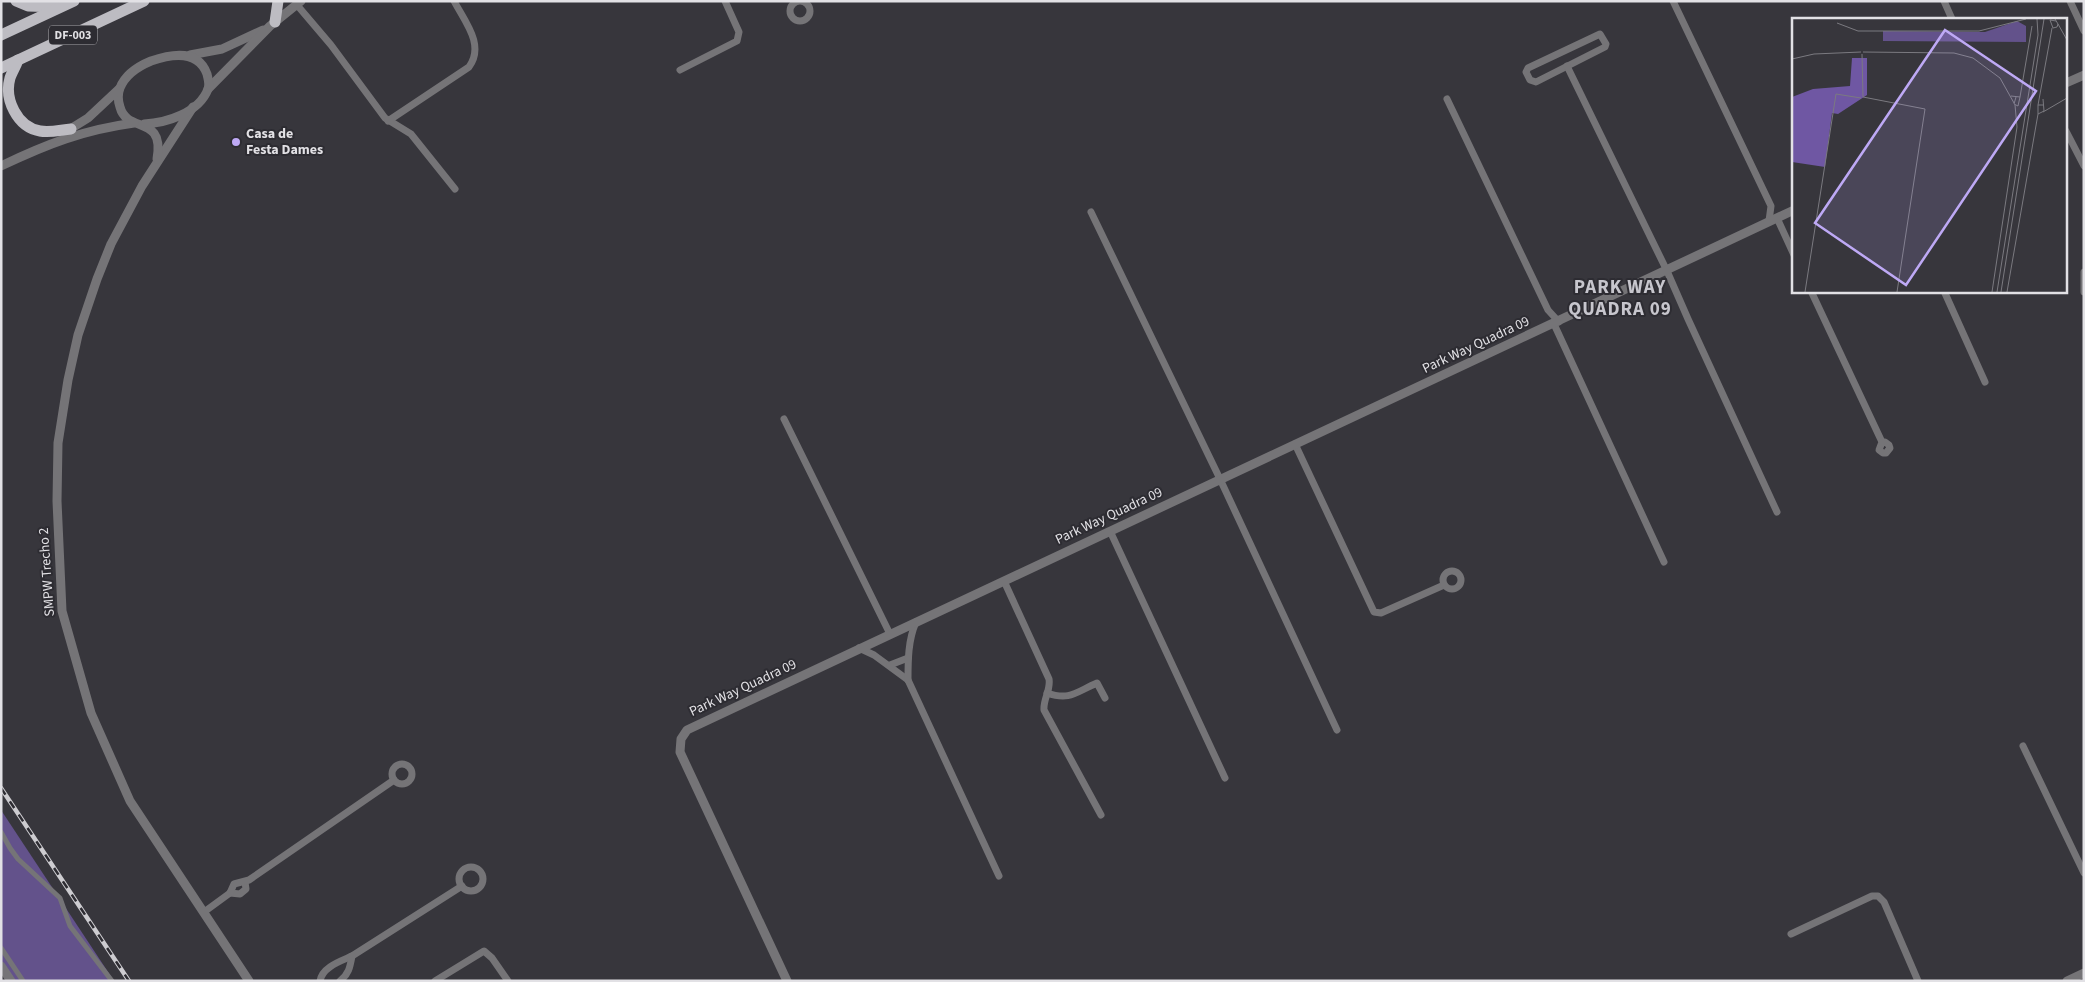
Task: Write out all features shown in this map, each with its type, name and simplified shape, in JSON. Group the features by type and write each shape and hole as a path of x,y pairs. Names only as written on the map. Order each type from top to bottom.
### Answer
{"highway":[{"path":"16,1 28,6 62,7"},
{"name":"DF-003","path":"1,35 74,1"},
{"name":"DF-003","path":"1,68 144,1"},
{"path":"273,24 278,1"},
{"path":"18,60 10,78 9,87 10,98 15,112 24,123 37,130 51,132 71,129"}],"street":[{"path":"388,121 469,67 474,61 476,47 474,39 454,1"},
{"path":"680,70 737,41 739,32 725,1"},
{"path":"1674,1 1771,206 1773,220 1792,252"},
{"path":"1944,1 1952,18"},
{"path":"2070,1 2084,31"},
{"path":"1,166 48,144 103,127 164,122 181,115 193,107 208,89 273,24 299,3 388,121 401,126 411,134 455,190"},
{"path":"48,144 94,112 119,89 132,72 144,64 168,56 190,55 222,49 273,24"},
{"path":"1598,35 1602,35 1606,44 1605,47 1567,66 1534,83 1526,72 1528,68 1598,35"},
{"path":"190,55 205,70 209,80 208,89"},
{"path":"1567,66 1667,271 1778,512"},
{"path":"2068,82 2084,76"},
{"path":"119,89 118,103 121,112 127,119 151,130 158,142 159,149 156,163"},
{"path":"1447,100 1548,310 1664,562"},
{"name":"SMPW Trecho 2","path":"193,107 156,163 110,244 78,335 68,380 58,444 57,494 62,611 91,713 130,801 249,981"},
{"path":"2068,135 2084,166"},
{"path":"1771,206 1790,212"},
{"path":"1091,212 1220,479 1337,730"},
{"name":"Park Way Quadra 09","path":"786,981 680,752 679,744 688,730 1790,212"},
{"path":"2084,272 2084,292"},
{"path":"1811,292 1882,442"},
{"path":"1944,292 1985,382"},
{"path":"1548,310 1554,324"},
{"path":"784,418 890,634"},
{"path":"1295,444 1374,612 1381,613 1444,584"},
{"path":"1110,531 1225,778"},
{"path":"1004,581 1046,671 1050,685 1043,706 1046,716 1101,815"},
{"path":"916,622 908,658 908,680 999,876"},
{"path":"859,648 868,651 890,665 908,680"},
{"path":"890,665 908,658"},
{"path":"1047,693 1061,698 1097,683 1105,698"},
{"path":"2023,746 2084,873"},
{"path":"204,912 230,893 234,884 240,881 246,882 394,780"},
{"path":"1,832 18,859 60,898 70,926 112,981"},
{"path":"320,981 321,975 325,971 462,886"},
{"path":"1791,934 1872,896 1878,896 1884,902 1918,981"},
{"path":"1,948 23,981"},
{"path":"435,981 484,951 492,958 508,981"},
{"path":"340,981 350,970 352,956"},
{"path":"1,966 11,981"},
{"path":"2067,981 2084,973"}],"shaded area":[{"path":"1,810 114,981 12,981 1,966"}],"railway":[{"path":"1,788 129,981"}],"place":[{"name":"Casa de Festa Dames","path":"236,142"}],"district":[{"name":"PARK WAY QUADRA 09","path":"1620,298"}]}
